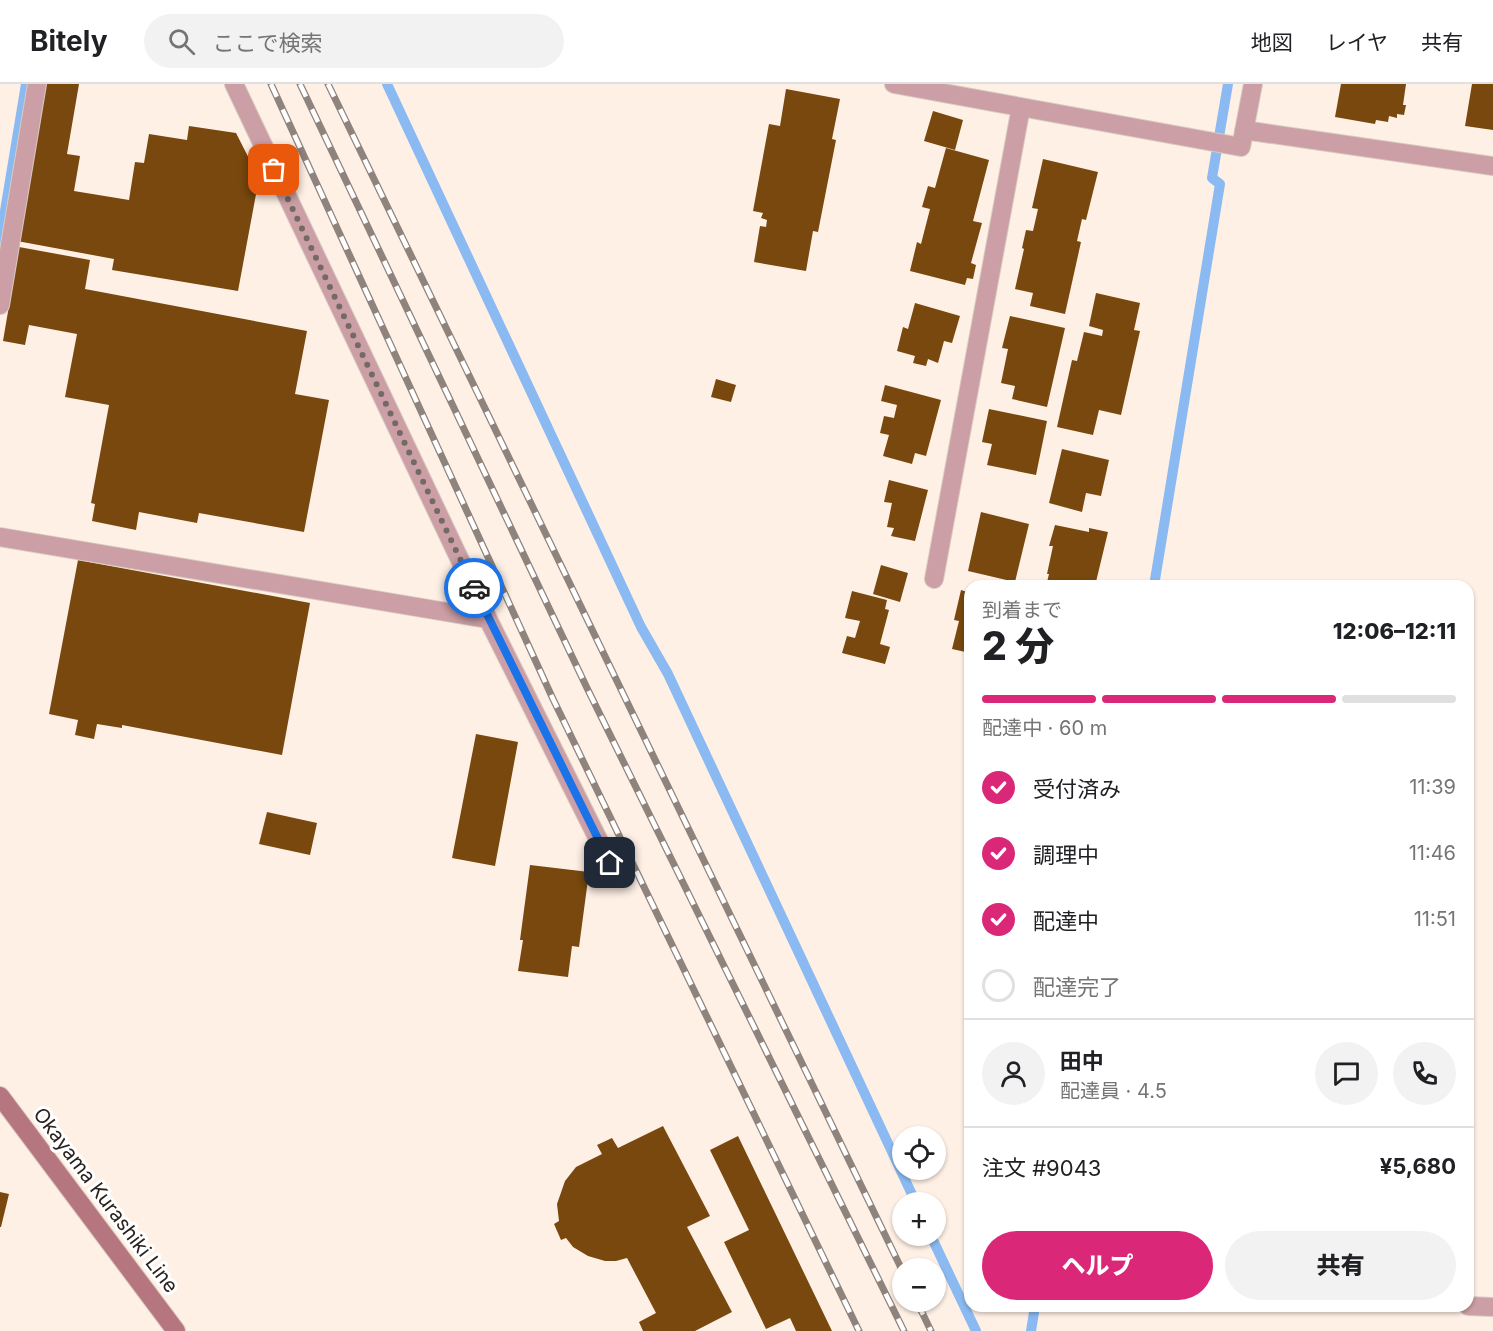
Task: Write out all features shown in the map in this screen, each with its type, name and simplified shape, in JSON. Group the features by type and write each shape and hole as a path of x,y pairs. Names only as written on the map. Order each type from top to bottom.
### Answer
{"main road":[{"name":"Okayama Kurashiki Line","path":"0,1096 176,1331"}],"street":[{"path":"0,305 37,84"},
{"path":"234,84 488,619 610,863"},
{"path":"894,84 966,90 1021,107 1241,147 1252,84"},
{"path":"934,579 1021,107"},
{"path":"1244,130 1493,166"},
{"path":"0,537 488,619"},
{"path":"1474,1306 1493,1307"}],"building":[{"path":"43,84 79,84 67,154 80,156 74,191 129,200 135,162 144,163 149,134 187,140 189,126 236,133 259,178 238,291 112,270 114,259 17,241"},
{"path":"1341,84 1406,84 1404,115 1397,114 1397,118 1389,116 1388,122 1376,120 1375,124 1335,117"},
{"path":"1472,84 1493,84 1493,130 1465,126"},
{"path":"786,89 840,99 832,139 836,140 818,232 813,231 806,271 754,262 760,226 766,227 767,220 761,218 763,213 753,211 769,124 780,126"},
{"path":"933,111 963,120 955,150 924,141"},
{"path":"946,148 989,160 973,221 982,223 971,263 976,265 973,279 967,278 965,285 910,271 917,242 921,244 930,209 922,207 928,186 935,188"},
{"path":"1043,159 1098,172 1086,220 1082,219 1077,241 1081,242 1065,314 1030,306 1033,293 1015,289 1026,230 1033,231 1038,209 1032,208"},
{"path":"19,247 90,260 85,289 307,331 295,394 329,400 304,532 199,513 197,523 139,512 136,530 92,521 95,504 91,503 109,405 65,397 77,334 29,325 25,345 3,341"},
{"path":"1096,293 1140,303 1134,330 1140,331 1121,415 1099,410 1093,435 1057,427 1072,360 1077,361 1084,332 1102,336 1103,330 1089,326"},
{"path":"915,303 960,316 952,343 944,341 938,363 928,359 926,366 913,363 915,356 897,351 903,327 908,329"},
{"path":"1010,316 1065,328 1047,407 1012,399 1015,386 1001,383 1008,349 1002,348"},
{"path":"716,379 736,385 731,402 711,397"},
{"path":"885,385 941,400 926,456 915,453 912,464 883,456 889,435 880,433 884,416 894,418 897,405 881,401"},
{"path":"989,409 1047,421 1036,475 987,465 992,444 982,442"},
{"path":"1062,449 1109,460 1101,496 1086,493 1082,512 1049,503"},
{"path":"889,480 928,490 915,541 891,536 894,528 887,527 892,503 884,502"},
{"path":"981,512 1029,524 1015,580 968,571"},
{"path":"1055,525 1089,532 1089,528 1108,532 1096,580 1048,580 1053,546 1049,546"},
{"path":"78,560 310,603 282,755 122,725 122,728 97,724 94,739 75,735 78,720 49,714"},
{"path":"881,565 908,573 900,602 873,594"},
{"path":"961,590 964,591 964,652 952,649 959,621 954,620"},
{"path":"852,591 887,600 885,609 889,610 880,644 890,647 885,664 842,653 847,636 855,638 860,621 845,618"},
{"path":"476,734 518,742 495,866 452,858"},
{"path":"267,812 317,823 310,855 259,844"},
{"path":"530,865 589,872 579,947 572,946 568,977 518,971"},
{"path":"663,1126 710,1216 687,1227 732,1312 695,1331 643,1331 639,1322 656,1313 627,1258 605,1261 588,1256 573,1247 566,1238 561,1240 554,1224 559,1221 557,1204 565,1181 576,1167 602,1154 597,1145 612,1138 618,1148"},
{"path":"738,1136 832,1331 796,1331 790,1318 766,1329 724,1242 749,1230 710,1150"},
{"path":"0,1192 9,1194 1,1227 0,1227"}],"waterway":[{"path":"0,241 26,84"},
{"path":"387,84 641,627 668,674 911,1192"},
{"path":"1155,580 1220,184 1212,178 1228,84"},
{"path":"936,1246 964,1306"},
{"path":"967,1312 976,1331"},
{"path":"1031,1331 1034,1312"}],"railway":[{"path":"271,84 553,699 859,1331"},
{"path":"300,84 587,688 904,1331"},
{"path":"328,84 896,1258"},
{"path":"922,1312 931,1331"}],"way so far":[{"path":"274,170 474,588"}],"route":[{"path":"474,588 610,863"}]}
